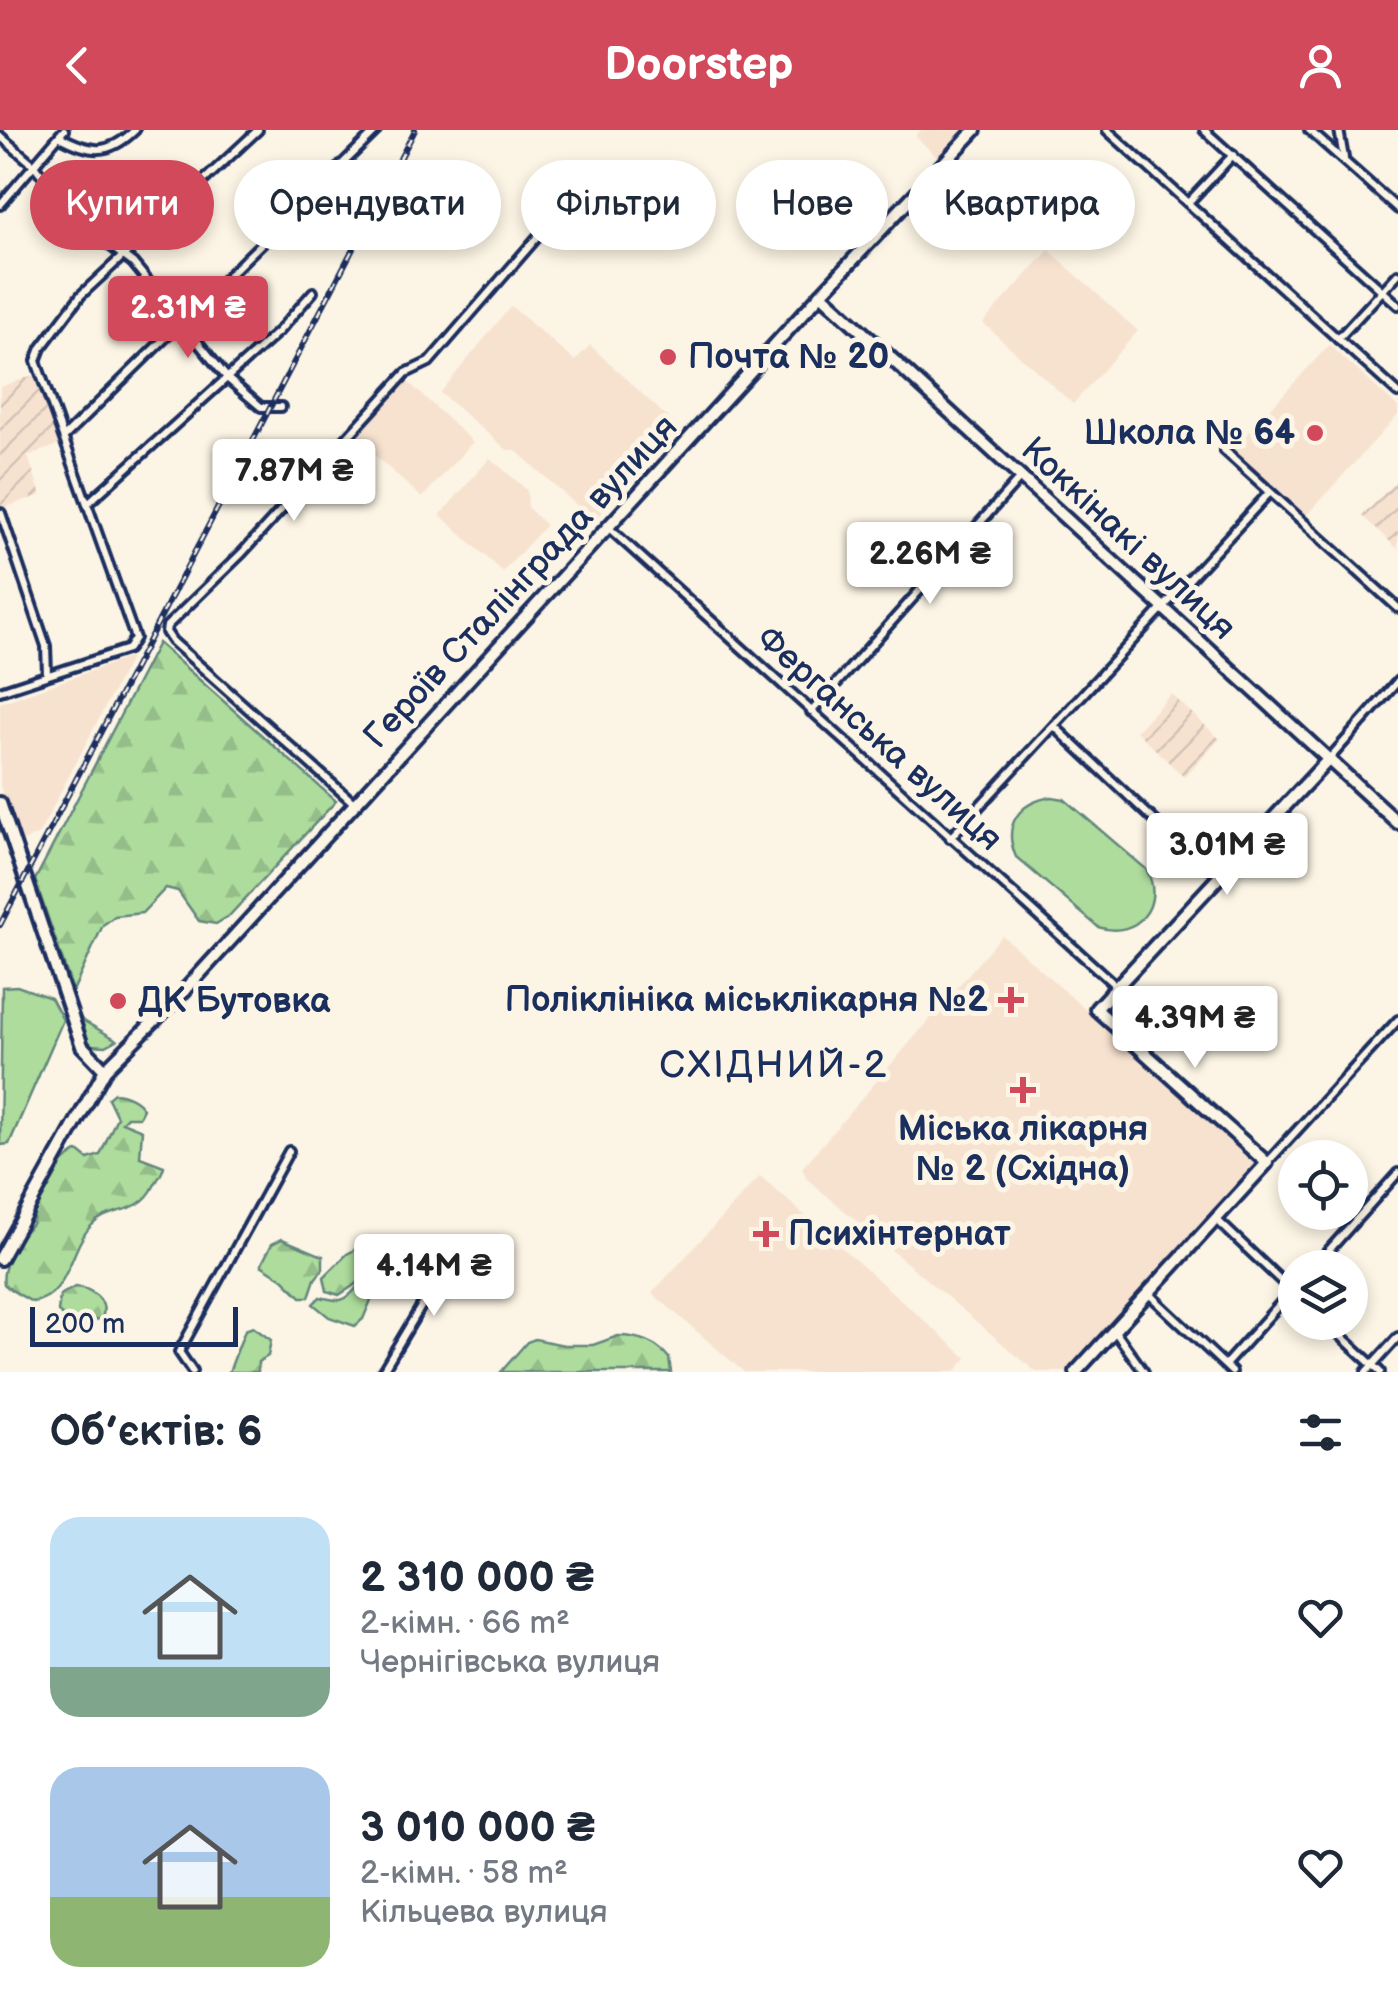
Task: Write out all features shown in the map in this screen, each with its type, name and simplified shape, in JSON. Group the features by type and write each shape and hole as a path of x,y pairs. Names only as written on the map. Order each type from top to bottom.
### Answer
{"street":[{"path":"38,160 61,133 81,148 105,149 121,144 135,130"},
{"path":"0,691 128,649 134,642 134,628 36,361 41,348 81,295 258,130"},
{"path":"64,437 377,130"},
{"name":"Героїв Сталінграда вулиця","path":"0,1260 105,1070 184,991 820,294 975,130"},
{"path":"1107,130 1398,394"},
{"path":"1204,130 1398,304"},
{"path":"1310,130 1398,209"},
{"path":"1339,130 1345,161"},
{"path":"0,136 30,162"},
{"path":"1188,203 1233,156"},
{"path":"0,205 30,170"},
{"path":"114,250 133,263 228,379 261,407 280,408"},
{"path":"354,804 172,641 166,626 242,554 406,373 429,362 526,250"},
{"path":"1338,340 1398,274"},
{"path":"87,504 129,462 228,379 313,292"},
{"name":"Коккінакі вулиця","path":"820,294 1398,824"},
{"path":"1224,450 1398,608"},
{"path":"812,712 1020,477"},
{"path":"950,838 1269,492"},
{"path":"1,513 46,646 47,674"},
{"name":"Ферганська вулиця","path":"609,528 1118,987"},
{"path":"1266,1163 1096,1010 1398,681"},
{"path":"1054,726 1186,850 1220,876"},
{"path":"0,803 82,1046 105,1070"},
{"path":"1076,1372 1398,1020"},
{"path":"202,1372 192,1372 179,1352 289,1151"},
{"path":"1329,1250 1398,1173"},
{"path":"1215,1218 1278,1276"},
{"path":"382,1372 456,1248"},
{"path":"1148,1293 1232,1372"},
{"path":"1225,1365 1278,1308"},
{"path":"1114,1330 1144,1372"},
{"path":"1366,1372 1398,1337"},
{"path":"1346,1340 1380,1372"}],"shaded area":[{"path":"921,130 965,130 938,158 915,136"},
{"path":"1049,250 1138,331 1073,404 983,323"},
{"path":"511,306 575,361 590,345 681,430 594,521 515,450 507,450 440,393"},
{"name":"Школа № 64","path":"1329,345 1398,407 1398,415 1305,517 1231,451"},
{"path":"36,374 61,444 28,456 41,495 0,509 0,387"},
{"path":"405,379 473,442 422,498 353,436"},
{"path":"490,458 527,490 528,508 546,525 503,572 440,515"},
{"path":"1398,479 1398,549 1362,516"},
{"path":"131,657 39,834 19,843 0,786 0,703"},
{"path":"1171,694 1220,739 1184,777 1136,731"},
{"name":"Міська лікарня № 2 (Східна)","path":"1002,935 1256,1162 1067,1372 1036,1372 807,1179 802,1168"},
{"path":"1238,996 1257,1014 1245,1027 1226,1009"},
{"name":"Психінтернат","path":"760,1176 967,1358 955,1372 744,1372 652,1293"}],"green space":[{"path":"158,643 336,801 229,916 216,924 199,921 178,891 166,888 142,913 115,916 103,925 73,991 35,880"},
{"path":"1052,797 1064,799 1146,869 1151,882 1150,906 1136,924 1112,930 1098,927 1016,857 1011,835 1016,817 1030,804"},
{"path":"17,986 51,998 63,1020 9,1144 0,1145 2,987"},
{"path":"82,1020 117,1040 106,1046 91,1045 83,1035"},
{"path":"114,1093 131,1098 143,1109 139,1117 127,1117 122,1122 142,1130 140,1157 164,1166 162,1172 148,1196 91,1226 54,1292 32,1302 4,1284 8,1260 32,1224 42,1192 61,1165 78,1151 88,1159 100,1155 117,1117 108,1098"},
{"path":"282,1239 323,1256 323,1269 309,1297 301,1297 261,1265 272,1244"},
{"path":"364,1245 397,1265 381,1293 373,1295 359,1282 339,1295 327,1291 324,1277 347,1254"},
{"path":"358,1286 365,1289 371,1300 363,1319 355,1326 329,1317 313,1304 320,1297 346,1298"},
{"path":"75,1287 97,1296 103,1306 102,1318 77,1326 58,1312 60,1295"},
{"path":"253,1327 271,1340 268,1356 258,1362 258,1372 229,1372 245,1330"},
{"path":"618,1336 653,1344 669,1358 671,1372 501,1372 527,1342 535,1339 593,1345"}],"railway":[{"path":"0,925 415,130"}],"place":[{"name":"Почта № 20","path":"668,357"},
{"name":"Школа № 64","path":"1315,433"},
{"name":"Поліклініка міськлікарня №2","path":"1011,1000"},
{"name":"ДК Бутовка","path":"118,1001"},
{"name":"Міська лікарня № 2 (Східна)","path":"1023,1090"},
{"name":"Психінтернат","path":"766,1234"}],"district":[{"name":"СХІДНИЙ-2","path":"774,1065"}]}
